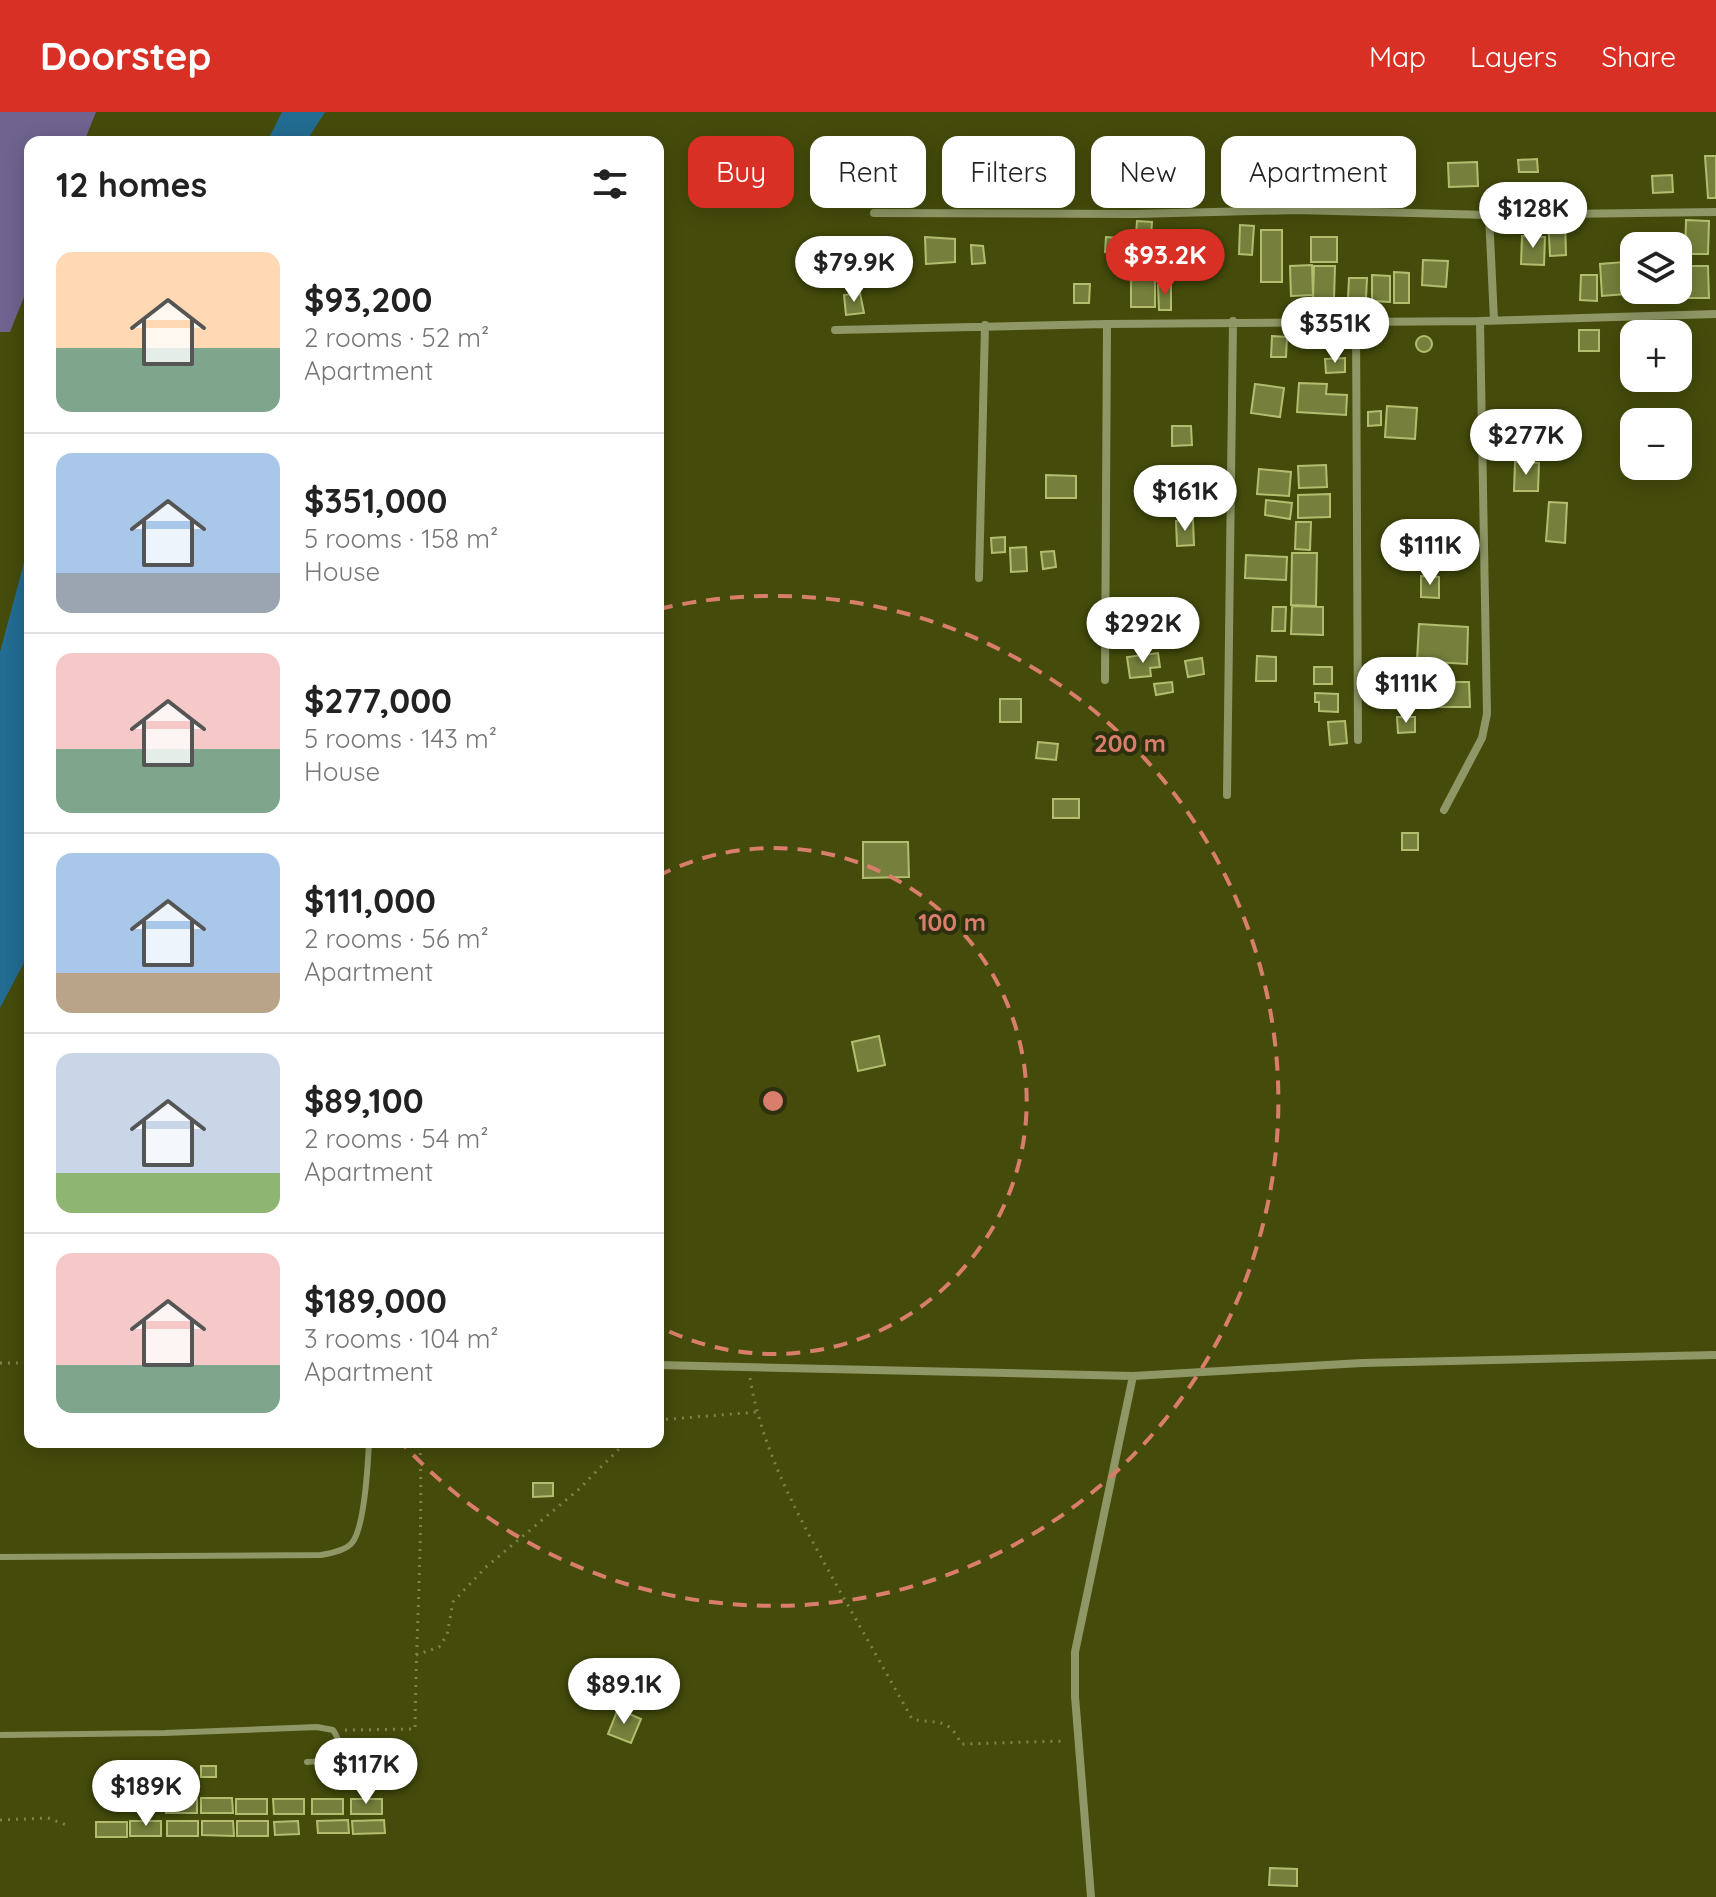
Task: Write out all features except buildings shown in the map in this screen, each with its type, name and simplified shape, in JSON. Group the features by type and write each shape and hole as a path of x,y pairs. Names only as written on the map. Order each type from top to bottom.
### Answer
{"street":[{"path":"874,213 1135,214 1296,210 1489,215 1716,212"},
{"path":"1489,215 1494,320"},
{"path":"835,330 1233,321 1480,321 1716,314"},
{"path":"1356,320 1358,740"},
{"path":"1227,795 1233,321"},
{"path":"1444,810 1482,738 1487,714 1480,321"},
{"path":"1105,680 1107,324"},
{"path":"979,578 985,325"},
{"path":"664,1365 1133,1376 1362,1363 1716,1355"},
{"path":"1091,1897 1075,1696 1075,1652 1133,1376"}],"lane":[{"path":"0,1557 321,1555 342,1549 352,1543 357,1533 368,1472 369,1448"},
{"path":"0,1735 317,1727 333,1730 339,1745 335,1752 327,1759 307,1762"}],"path":[{"path":"0,1363 24,1363"},
{"path":"748,1367 757,1412 802,1522 912,1719 946,1723 953,1728 961,1744 1079,1740"},
{"path":"664,1420 757,1412"},
{"path":"333,1730 415,1729 420,1448"},
{"path":"416,1655 439,1647 447,1635 453,1602 486,1567 578,1490 620,1448"},
{"path":"0,1820 48,1818 69,1826"}],"shaded area":[{"path":"0,112 96,112 86,136 24,136 24,297 10,332 0,332"}],"water":[{"path":"282,112 325,112 310,136 270,136"},
{"path":"24,562 24,962 0,1008 0,652"}]}
